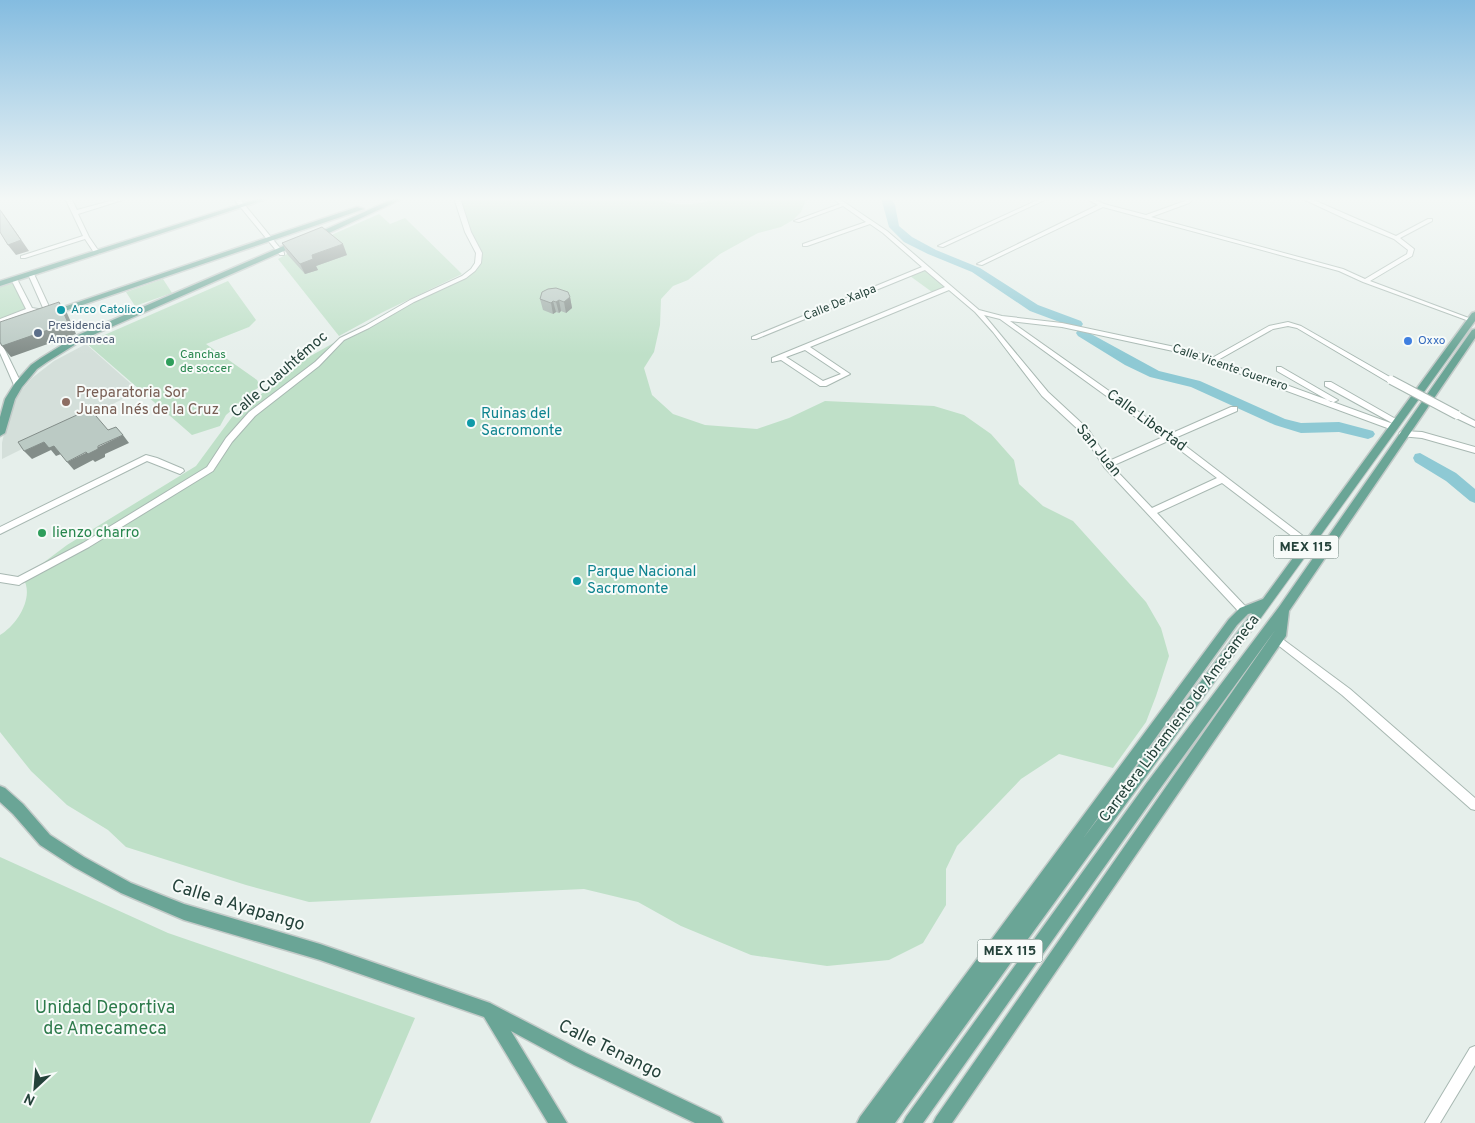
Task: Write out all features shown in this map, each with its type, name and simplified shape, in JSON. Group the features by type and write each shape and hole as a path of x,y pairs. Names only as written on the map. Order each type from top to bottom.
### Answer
{"main road":[{"path":"0,284 102,250"},
{"path":"0,331 238,250"},
{"path":"0,433 1,419 18,385 34,367 71,344 86,340 219,279 287,250"},
{"name":"Carretera Libramiento de Amecameca","path":"884,1123 1135,779 1268,601 1473,317"},
{"name":"Carretera Libramiento de Amecameca","path":"912,1123 1151,789 1283,610 1475,332"},
{"path":"866,1123 1233,622 1244,611 1268,601"},
{"path":"942,1123 1282,632 1283,610"},
{"name":"Calle a Ayapango","path":"0,793 18,809 45,840 79,862 126,888 184,912 320,952 490,1010"},
{"path":"490,1010 558,1123"},
{"name":"Calle Tenango","path":"490,1010 580,1059 714,1123"}],"street":[{"path":"23,257 43,250"},
{"name":"Calle Cuauhtémoc","path":"0,578 19,581 86,545 210,469 230,440 252,414 317,364 342,339 412,301 464,276 473,270 478,263 478,250"},
{"path":"905,250 977,310"},
{"path":"980,264 1008,250"},
{"path":"1271,250 1341,270 1365,281 1473,317"},
{"path":"1365,281 1410,255 1411,250"},
{"name":"Calle De Xalpa","path":"754,338 926,267"},
{"path":"30,274 49,313"},
{"path":"14,279 30,310"},
{"path":"806,347 846,374 824,384 778,358 950,287"},
{"path":"0,321 30,310 49,313"},
{"name":"Calle Libertad","path":"977,310 1002,318 1168,437 1308,544"},
{"name":"San Juan","path":"977,310 1045,394 1085,431 1107,465 1244,611"},
{"name":"Calle Vicente Guerrero","path":"1002,318 1042,322 1119,336 1189,352 1345,409 1395,424"},
{"path":"1213,360 1271,327 1288,324 1299,328 1391,380 1475,424"},
{"path":"0,346 18,385"},
{"path":"1279,369 1342,405 1345,409"},
{"path":"1328,384 1395,424"},
{"path":"1107,465 1234,409"},
{"path":"1403,434 1422,435 1475,450"},
{"path":"0,531 146,458 154,458 180,472"},
{"path":"1150,512 1224,479"},
{"path":"1277,639 1346,692 1475,805"},
{"path":"1432,1123 1475,1054"}],"shaded area":[{"name":"Preparatoria Sor Juana Inés de la Cruz","path":"86,344 139,391 2,459 2,443 7,420 17,396 32,378 54,361"}],"green space":[{"path":"322,250 438,250 462,274 383,312 339,336 278,259 287,254 317,270 316,266"},
{"name":"Parque Nacional Sacromonte","path":"476,250 727,250 688,280 673,286 661,299 660,325 654,352 644,368 652,395 673,414 705,425 757,429 789,418 825,401 934,406 964,415 991,434 1014,460 1019,484 1043,506 1073,521 1146,602 1161,628 1169,656 1146,722 1113,768 1059,754 1021,779 957,846 946,869 946,905 923,943 889,960 827,966 751,955 681,926 638,902 584,889 309,902 246,885 126,847 108,830 67,805 31,771 0,732 0,635 12,625 22,610 27,594 23,578 67,545 196,466 232,417 307,358 385,314 464,275 477,263 478,256"},
{"path":"925,269 946,287 932,292 910,276"},
{"path":"163,279 172,293 135,306 126,292"},
{"path":"12,281 27,310 0,319 0,285"},
{"name":"Canchas de soccer","path":"228,281 256,320 249,327 206,344 257,380 260,386 226,415 220,426 192,435 86,343"},
{"name":"Unidad Deportiva de Amecameca","path":"0,857 168,933 415,1018 370,1123 0,1123"}],"building":[{"path":"288,250 325,250 312,255 313,259 300,264"},
{"path":"556,288 568,292 570,297 564,302 559,300 551,303 540,299 542,292"},
{"path":"59,302 68,323 2,346 0,342 0,322"},
{"path":"90,409 108,430 116,427 123,435 98,446 98,449 88,454 86,452 67,462 54,446 49,448 44,442 24,451 18,442"}],"waterway":[{"path":"929,250 976,270 1034,308 1077,324"},
{"path":"1082,333 1130,362 1155,374 1195,384 1280,422 1301,428 1339,427 1368,434"},
{"path":"1420,458 1451,477 1475,497"}],"place":[{"name":"Arco Catolico","path":"61,310"},
{"name":"Presidencia Amecameca","path":"38,333"},
{"name":"Oxxo","path":"1408,341"},
{"name":"Canchas de soccer","path":"170,362"},
{"name":"Preparatoria Sor Juana Inés de la Cruz","path":"66,402"},
{"name":"Ruinas del Sacromonte","path":"471,423"},
{"name":"lienzo charro","path":"42,533"},
{"name":"Parque Nacional Sacromonte","path":"577,581"}]}
